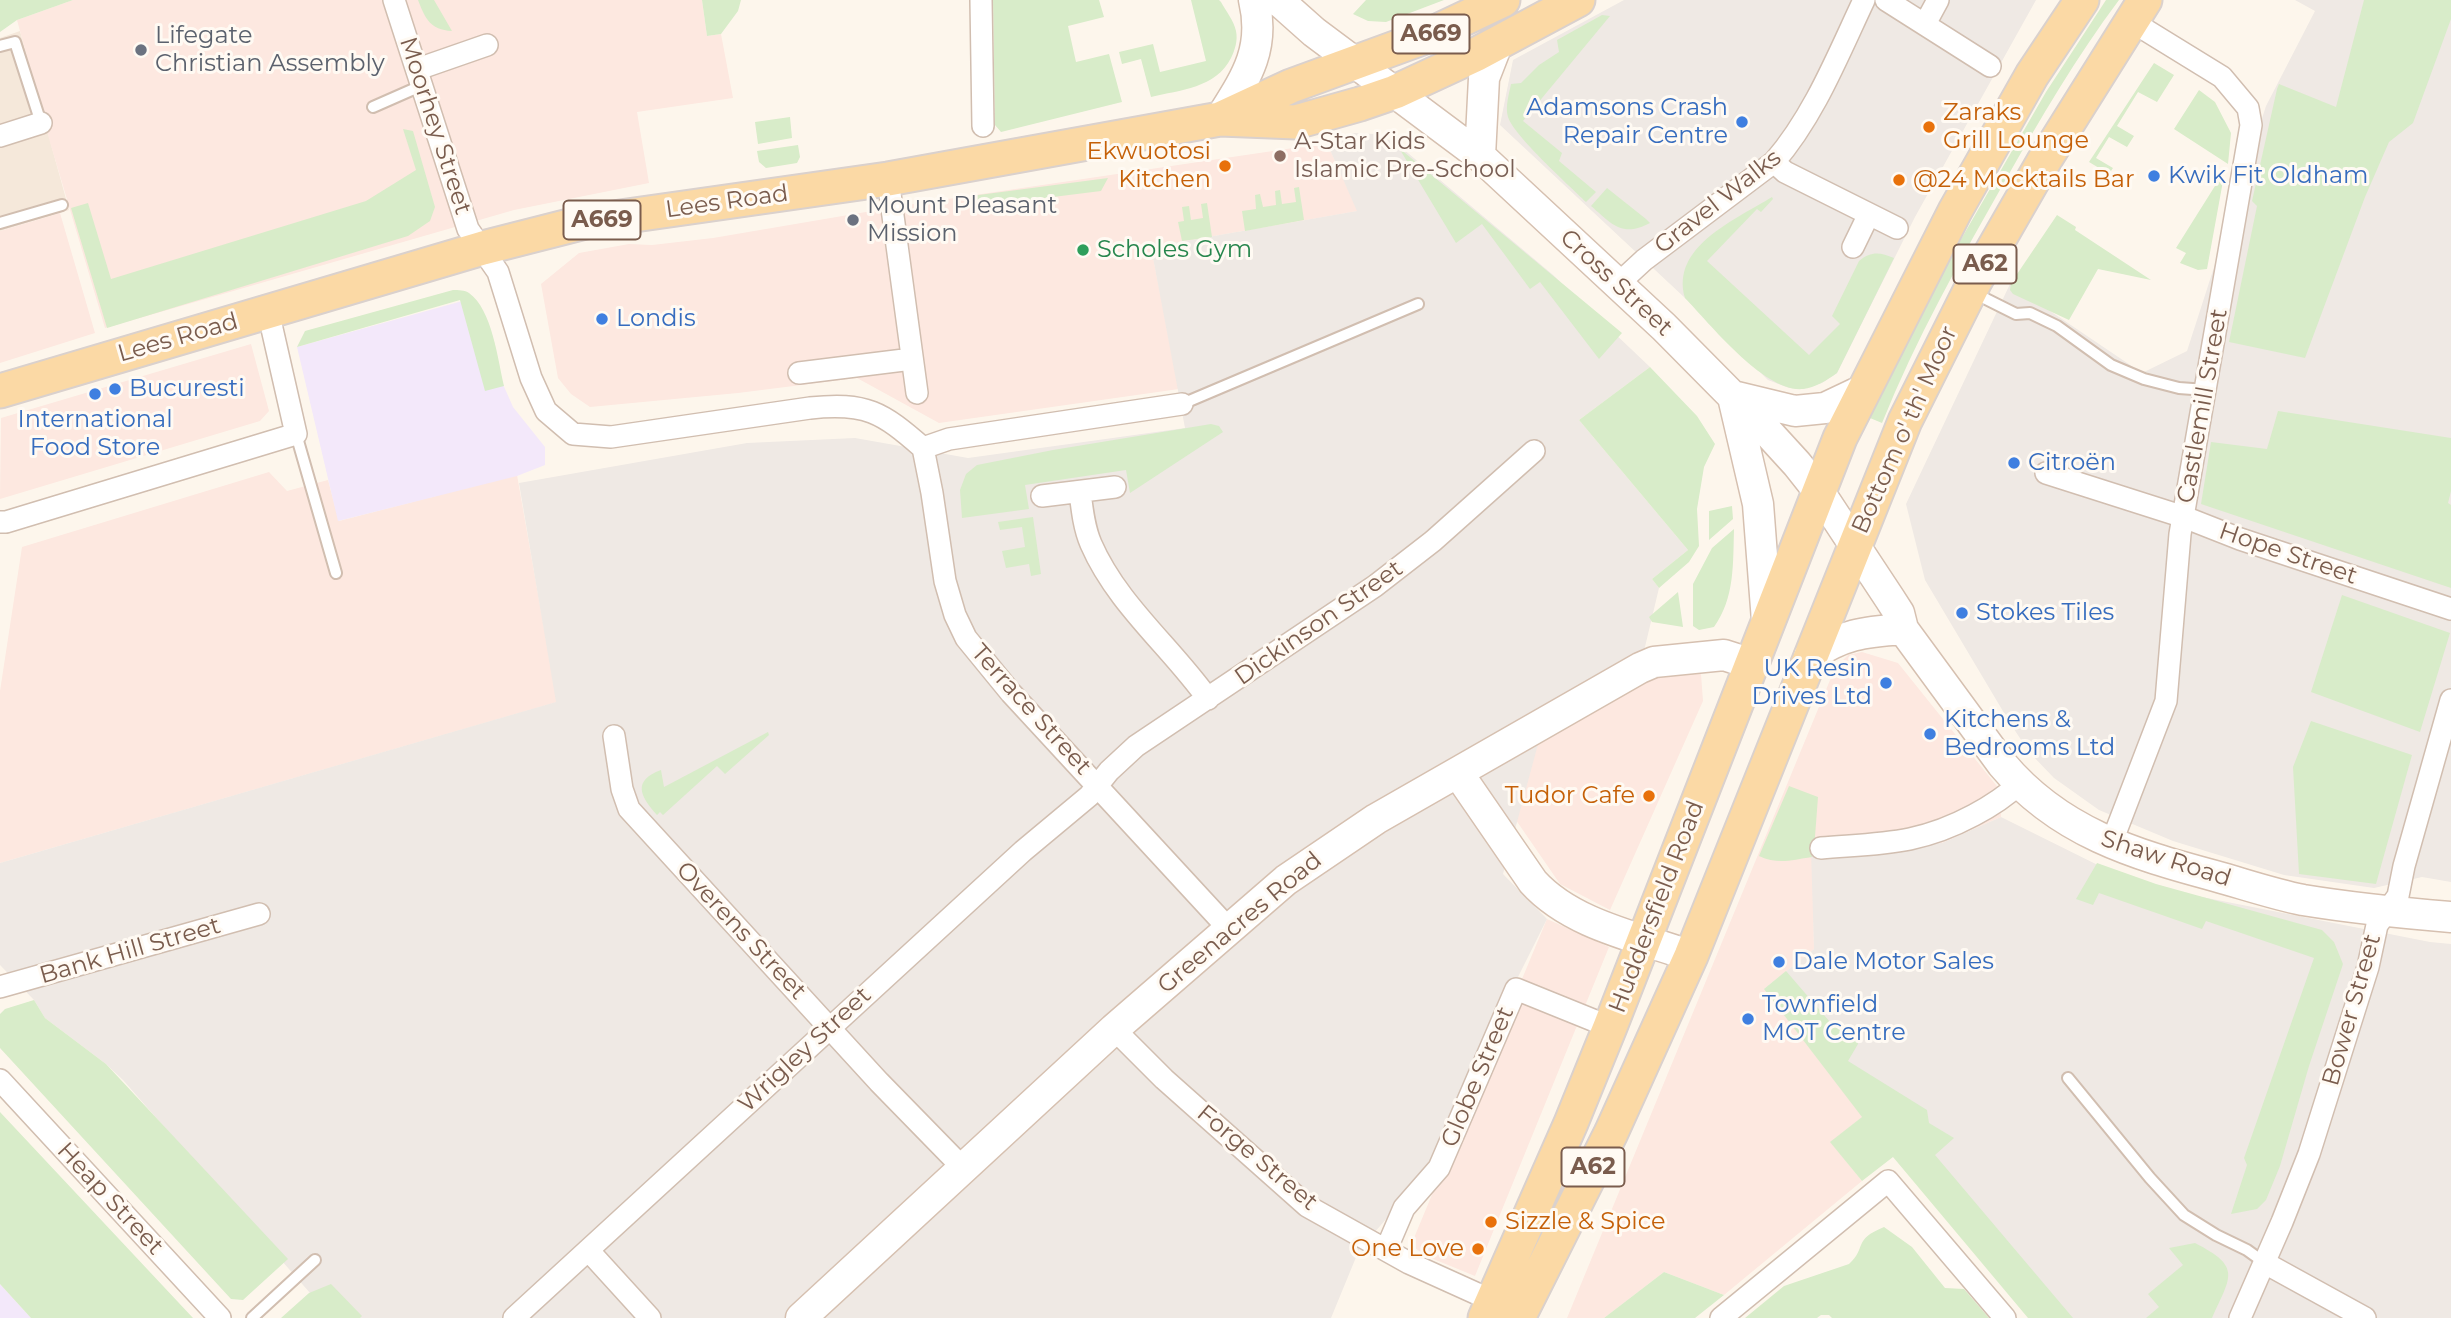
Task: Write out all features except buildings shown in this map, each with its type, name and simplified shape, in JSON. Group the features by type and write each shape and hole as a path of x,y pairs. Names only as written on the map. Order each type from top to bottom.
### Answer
{"main road":[{"path":"1220,119 1247,75 1255,55 1257,45 1254,0"},
{"path":"1278,0 1314,32 1395,92"},
{"name":"Lees Road","path":"1220,119 1291,86 1425,37 1503,0"},
{"name":"Lees Road","path":"0,391 483,248 585,222 888,179 1220,119 1296,122 1395,92 1578,0"},
{"name":"Bottom o' th' Moor","path":"1854,544 1820,493 1840,438 1955,211 2032,75 2081,0"},
{"name":"Bottom o' th' Moor","path":"1854,544 1894,444 1970,291 2044,161 2138,11"},
{"path":"1480,156 1484,78 1498,42"},
{"name":"Cross Street","path":"1395,92 1480,156 1618,284 1765,429 1820,493"},
{"path":"1767,621 1758,504 1733,396 1795,411 1825,408 1863,390"},
{"name":"Huddersfield Road","path":"1499,1312 1767,621 1820,493"},
{"name":"Shaw Road","path":"1854,544 1899,613 1903,629 2019,784 2045,806 2092,835 2149,858 2301,899 2451,917"},
{"name":"Huddersfield Road","path":"1499,1312 1611,1133 1691,956 1743,830 1854,544"},
{"path":"1809,657 1830,643 1859,632 1903,629"},
{"name":"Greenacres Road","path":"801,1318 1114,1029 1228,928 1315,859 1376,819 1640,667 1654,662 1724,655 1752,664"},
{"path":"1458,773 1545,896 1593,922 1691,956"}],"street":[{"name":"Moorhey Street","path":"394,0 468,229 483,248 502,282 531,378 546,411 573,434 611,438 832,406 860,407 895,423 923,448"},
{"path":"981,0 983,126"},
{"name":"Gravel Walks","path":"1618,284 1644,260 1774,162 1798,132 1864,0"},
{"path":"1886,0 1990,66"},
{"path":"1925,24 1938,0"},
{"name":"Castlemill Street","path":"2111,844 2166,701 2180,534 2252,125 2248,108 2222,77 2138,11"},
{"path":"420,77 487,45"},
{"path":"0,136 41,123"},
{"path":"1774,162 1785,172 1897,228"},
{"path":"888,179 917,393"},
{"path":"1853,247 1869,214"},
{"path":"0,522 296,434 268,312"},
{"path":"799,373 912,359"},
{"path":"923,448 949,439 1182,404"},
{"name":"Terrace Street","path":"923,448 945,581 955,615 966,638 1011,693 1228,928"},
{"name":"Dickinson Street","path":"1097,785 1136,747 1375,586 1433,541 1534,451"},
{"name":"Hope Street","path":"2046,472 2451,609"},
{"path":"1042,496 1115,487"},
{"path":"1080,492 1085,527 1103,567 1136,612 1208,699"},
{"name":"Bower Street","path":"2240,1318 2309,1154 2368,967 2377,925 2398,896 2451,700"},
{"name":"Overens Street","path":"614,736 622,789 629,809 879,1082 963,1168"},
{"path":"1821,848 1888,844 1942,831 2001,800 2019,784"},
{"name":"Wrigley Street","path":"514,1318 1023,851 1089,796 1097,785"},
{"name":"Bank Hill Street","path":"0,988 259,914"},
{"name":"Globe Street","path":"1386,1250 1404,1209 1439,1168 1516,989 1610,1027"},
{"name":"Forge Street","path":"1114,1029 1164,1079 1307,1206 1499,1312"},
{"name":"Heap Street","path":"0,1080 220,1318"},
{"path":"1721,1318 1888,1181 2005,1318"},
{"path":"588,1250 650,1318"},
{"path":"2265,1262 2365,1318"}],"lane":[{"path":"0,46 15,42 41,123"},
{"path":"373,107 420,77"},
{"path":"0,223 62,205"},
{"path":"1970,291 2016,314 2030,313 2057,326 2111,365 2144,379 2179,388 2206,390"},
{"path":"1182,404 1418,304"},
{"path":"296,434 336,573"},
{"path":"2068,1078 2184,1215 2216,1236 2247,1250 2265,1262"},
{"path":"252,1318 315,1260"}],"shaded area":[{"path":"73,0 702,0 707,36 721,34 733,98 637,112 649,183 514,210 105,328 17,20"},
{"path":"1624,0 2036,0 1915,217 1837,373 1822,383 1803,389 1789,388 1768,380 1685,298 1500,125 1513,60"},
{"path":"2295,0 2451,0 2451,882 2422,877 2374,888 2284,875 2173,841 2099,810 2054,778 2029,752 2010,723 1925,580 1906,504 2010,284 2142,373 2187,351 2266,106 2315,11"},
{"path":"20,31 69,210 0,231 0,38"},
{"path":"1353,133 1375,134 1396,143 1552,274 1650,367 1579,420 1688,550 1652,579 1659,588 1644,651 1548,707 1503,874 1547,919 1509,995 1437,1161 1359,1250 1331,1318 332,1318 123,1080 45,1018 34,1000 0,965 0,863 556,702 519,483 747,443 855,438 968,458 1185,428 1151,247 1357,211 1327,143"},
{"path":"1327,143 1358,211 1151,247 1179,389 939,423 857,378 590,407 571,394 558,378 541,284 579,253 629,244 652,245 713,238 907,205"},
{"path":"60,213 95,333 0,363 0,231"},
{"path":"466,300 513,407 545,447 545,465 517,476 338,521 297,347"},
{"path":"251,344 269,411 260,421 0,499 1,418"},
{"path":"269,472 287,491 328,480 339,521 517,475 557,702 0,863 0,691 22,547"},
{"path":"1862,652 1898,663 2000,790 2001,817 1942,843 1814,850 1814,949 1764,989 1863,1117 1831,1142 1862,1181 1724,1295 1664,1272 1604,1318 1567,1318 1835,668 1848,655"},
{"path":"1701,674 1703,701 1610,910 1560,884 1498,794 1506,764 1573,717 1655,675"},
{"path":"2001,817 2136,884 2451,944 2451,1318 2033,1318 1896,1160 1764,989 1814,949 1811,850 1942,843"},
{"path":"1547,919 1609,947 1475,1276 1426,1256 1411,1245"},
{"path":"0,1284 31,1318 0,1318"}],"green space":[{"path":"0,0 73,0 17,20 0,32"},
{"path":"418,0 434,0 452,31 438,28 429,22"},
{"path":"702,0 741,0 738,11 721,34 707,36"},
{"path":"993,0 1099,0 1104,17 1068,26 1076,62 1109,54 1122,102 1001,132 995,125"},
{"path":"1191,0 1221,2 1236,31 1232,55 1224,68 1207,82 1151,97 1141,59 1122,64 1119,52 1153,44 1160,72 1206,61"},
{"path":"1366,0 1444,0 1386,22 1368,21 1353,14"},
{"path":"2106,0 2119,0 2059,88 1988,211 1924,330 1882,423 1870,418 1930,293 2046,92"},
{"path":"2364,0 2451,0 2451,19 2413,123 2389,142 2365,197 2305,358 2229,342 2257,206 2252,201 2277,89 2279,84 2336,107"},
{"path":"1602,15 1610,16 1523,121 1562,153 1559,161 1596,192 1586,202 1520,136 1508,117 1507,105 1511,84 1521,83 1539,65 1559,52 1557,40"},
{"path":"2154,63 2174,75 2157,102 2138,92 2117,126 2134,136 2127,147 2109,137 2096,158 2113,168 2109,174 2089,162"},
{"path":"2199,90 2215,102 2231,133 2228,164 2174,129"},
{"path":"790,117 792,138 758,144 755,122"},
{"path":"403,129 413,131 435,207 430,221 408,236 107,328 71,208 88,203 111,279 366,201 416,170"},
{"path":"798,145 800,157 797,163 766,168 759,162 757,151"},
{"path":"1399,148 1622,333 1599,359 1540,282 1530,289 1482,224 1456,243"},
{"path":"2225,170 2207,269 2198,270 2180,263 2186,253 2176,248"},
{"path":"1108,178 1101,191 973,207 971,196"},
{"path":"1299,187 1304,220 1245,231 1242,211 1256,209 1255,195 1260,194 1263,207 1276,205 1275,191 1280,190 1282,204 1296,202 1294,188"},
{"path":"1607,188 1650,223 1625,229 1605,218 1591,206"},
{"path":"1772,197 1761,212 1757,209 1707,261 1809,355 1840,324 1832,316 1859,261 1876,253 1894,258 1837,373 1821,383 1803,389 1788,387 1756,369 1723,339 1685,298 1683,280 1687,263 1697,249 1725,225"},
{"path":"1207,203 1212,237 1182,241 1178,222 1184,221 1182,207 1189,206 1191,220 1203,218 1201,204"},
{"path":"2057,215 2076,227 2075,230 2151,280 2098,269 2069,320 2013,294 2010,290 2011,283"},
{"path":"453,290 469,293 483,311 493,336 504,386 485,391 460,300 297,347 305,331"},
{"path":"1650,367 1697,416 1715,444 1704,467 1697,509 1699,546 1689,562 1659,588 1652,579 1688,550 1579,420"},
{"path":"2278,411 2451,438 2451,491 2448,503 2451,505 2451,588 2201,504 2211,442 2267,449"},
{"path":"1211,424 1219,426 1223,432 1130,493 1126,470 1025,485 1029,509 962,518 960,490 966,474 977,465"},
{"path":"1732,506 1733,519 1709,540 1709,511"},
{"path":"1033,517 1041,574 1031,576 1029,564 1006,568 1002,551 1025,547 1022,527 1000,530 998,522"},
{"path":"1734,529 1732,580 1726,604 1714,627 1699,630 1693,626 1693,584 1712,548"},
{"path":"1678,592 1683,627 1652,622 1649,617"},
{"path":"2342,595 2450,633 2420,732 2311,692"},
{"path":"2311,721 2412,755 2376,884 2299,874 2293,767"},
{"path":"768,732 769,735 725,774 717,766 663,815 660,812 657,815 646,802 643,784 652,774 661,770 664,787"},
{"path":"1789,786 1818,797 1812,857 1785,861 1766,859 1759,856"},
{"path":"2097,863 2156,884 2322,930 2334,942 2343,964 2280,1166 2266,1200 2257,1209 2231,1214 2247,1165 2244,1158 2314,958 2206,921 2202,929 2099,893 2093,905 2076,899"},
{"path":"1786,971 1830,1022 1855,1029 1858,1044 1848,1061 1927,1110 1929,1123 1954,1138 1935,1155 2073,1318 2028,1318 1893,1157 1862,1181 1830,1142 1862,1117 1764,989"},
{"path":"34,1000 45,1018 106,1064 288,1259 243,1300 231,1299 0,1048 0,1014 5,1009"},
{"path":"0,1112 193,1318 31,1318 0,1284"},
{"path":"1884,1227 1912,1247 1945,1288 1964,1289 1989,1318 1832,1318 1829,1315 1821,1315 1817,1318 1745,1318 1784,1286 1849,1264 1864,1240"},
{"path":"2195,1243 2220,1259 2228,1274 2224,1292 2212,1318 2146,1318 2159,1307 2148,1294 2183,1265 2169,1248"},
{"path":"1664,1272 1724,1295 1695,1318 1604,1318"},
{"path":"331,1284 362,1316 360,1318 281,1318 309,1293"}],"place":[{"name":"Lifegate Christian Assembly","path":"141,50"},
{"name":"Adamsons Crash Repair Centre","path":"1742,122"},
{"name":"Zaraks Grill Lounge","path":"1929,127"},
{"name":"A-Star Kids Islamic Pre-School","path":"1280,156"},
{"name":"Ekwuotosi Kitchen","path":"1225,166"},
{"name":"Kwik Fit Oldham","path":"2154,176"},
{"name":"@24 Mocktails Bar","path":"1899,180"},
{"name":"Mount Pleasant Mission","path":"853,220"},
{"name":"Scholes Gym","path":"1083,250"},
{"name":"Londis","path":"602,319"},
{"name":"Bucuresti","path":"115,389"},
{"name":"International Food Store","path":"95,394"},
{"name":"Citroën","path":"2014,463"},
{"name":"Stokes Tiles","path":"1962,613"},
{"name":"UK Resin Drives Ltd","path":"1886,683"},
{"name":"Kitchens & Bedrooms Ltd","path":"1930,734"},
{"name":"Tudor Cafe","path":"1649,796"},
{"name":"Dale Motor Sales","path":"1779,962"},
{"name":"Townfield MOT Centre","path":"1748,1019"},
{"name":"Sizzle & Spice","path":"1491,1222"},
{"name":"One Love","path":"1478,1249"}]}
